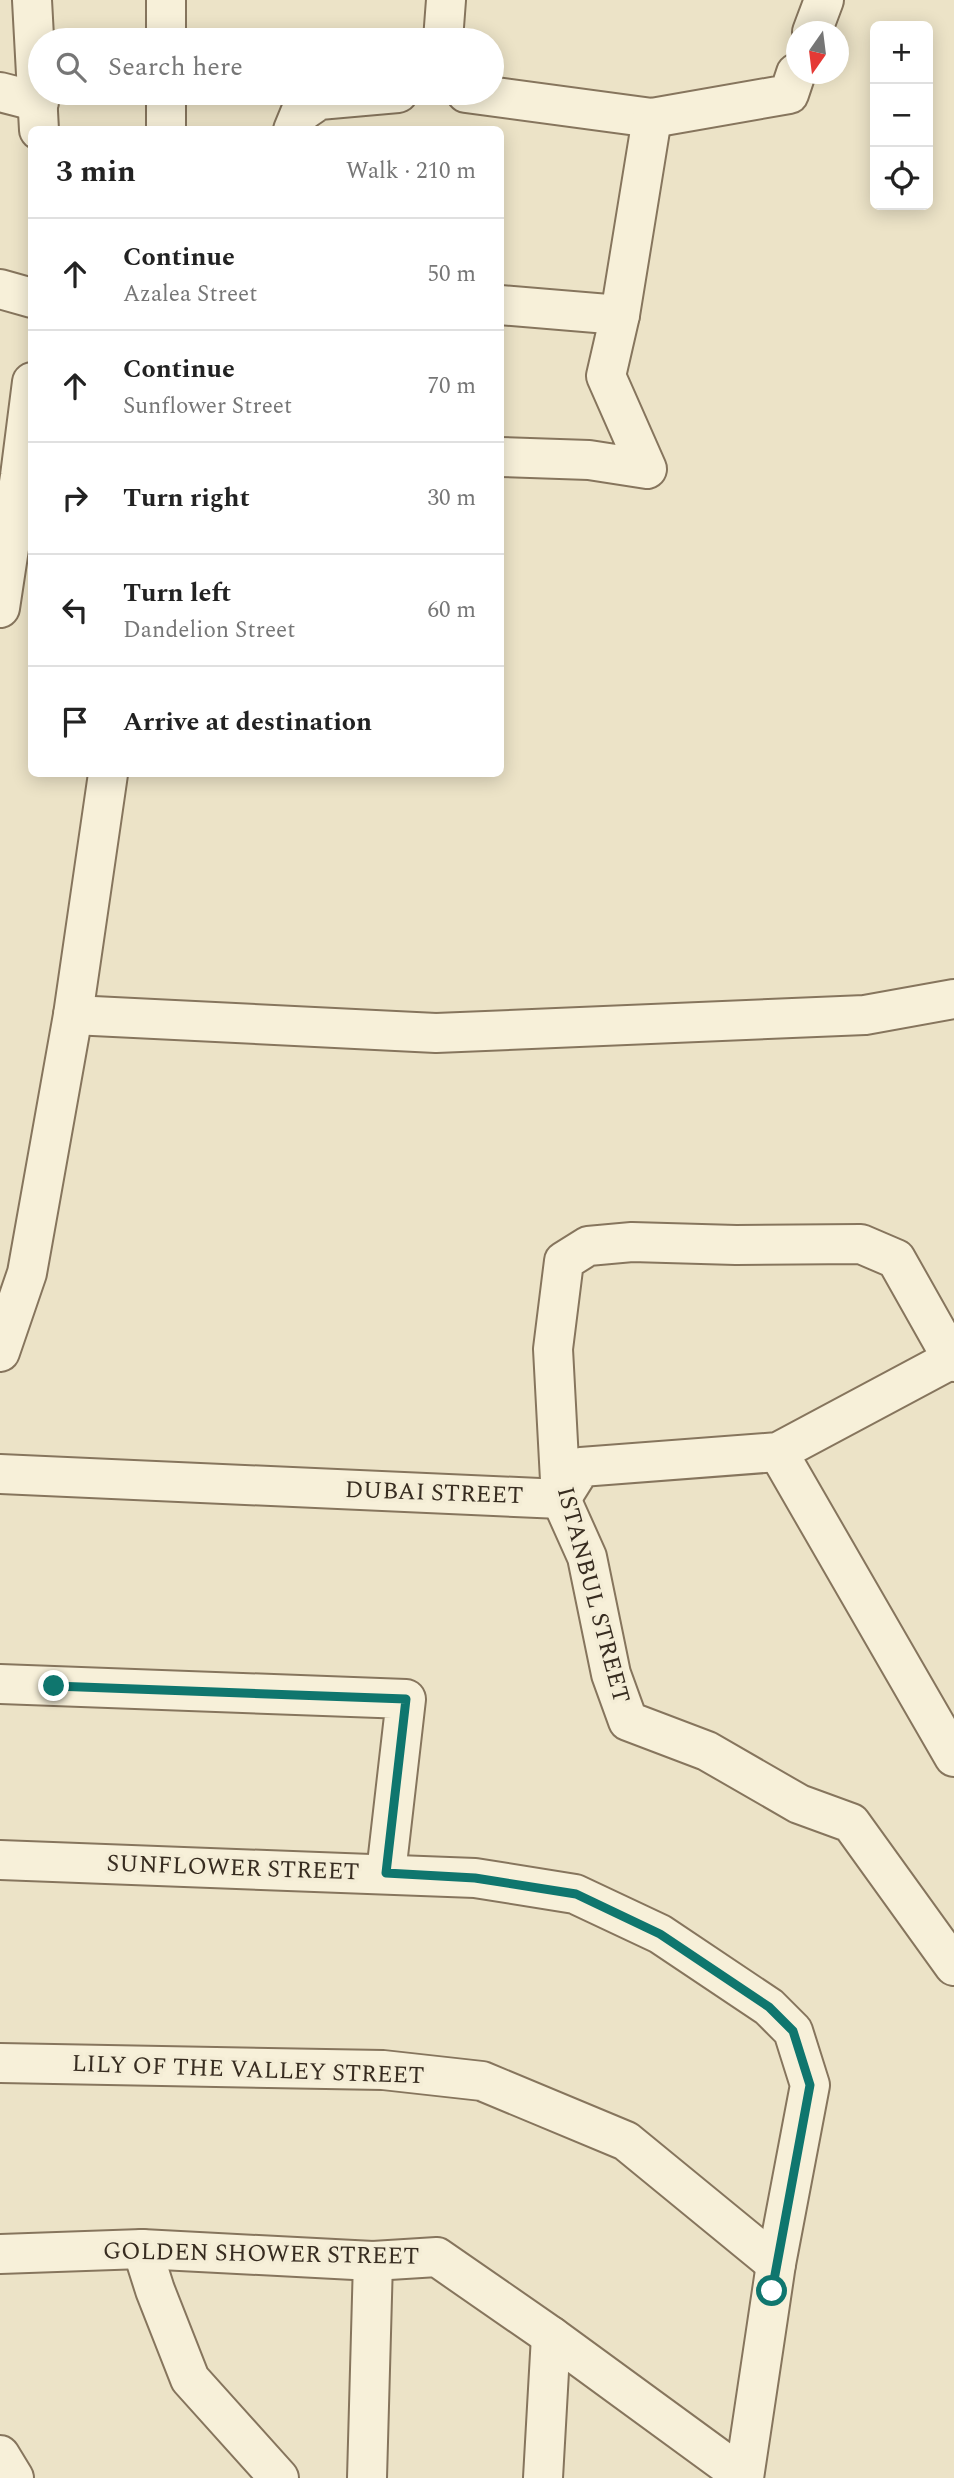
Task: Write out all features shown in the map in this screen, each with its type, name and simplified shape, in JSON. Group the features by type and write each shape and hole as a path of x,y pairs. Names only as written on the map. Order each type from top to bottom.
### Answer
{"street":[{"path":"32,0 34,28"},
{"path":"166,0 166,28"},
{"path":"444,28 446,0"},
{"path":"816,21 824,0"},
{"path":"504,98 652,118 788,84"},
{"path":"0,92 39,116"},
{"path":"166,105 166,126"},
{"path":"295,126 300,113 312,105"},
{"path":"504,457 589,460 647,469 606,376 620,315 652,118"},
{"path":"0,289 28,297"},
{"path":"504,305 620,315"},
{"path":"0,608 10,473 28,399"},
{"path":"0,1352 27,1273 73,1015 107,777"},
{"path":"73,1015 436,1033 864,1015 954,999"},
{"name":"ISTANBUL STREET","path":"953,1360 896,1259 861,1244 632,1242 588,1246 564,1261 553,1349 561,1499 587,1558 611,1674 628,1721 707,1751 799,1804 851,1823 954,1966"},
{"path":"561,1499 581,1467 778,1452 953,1360"},
{"path":"778,1452 954,1757"},
{"name":"DUBAI STREET","path":"0,1474 561,1499"},
{"path":"0,1684 406,1699 386,1873"},
{"name":"SUNFLOWER STREET","path":"0,1860 475,1878 576,1894 660,1934 769,2007 793,2031 810,2085 776,2264 744,2478"},
{"name":"LILY OF THE VALLEY STREET","path":"0,2063 383,2070 482,2081 626,2141 776,2264"},
{"path":"142,2249 190,2379 279,2478"},
{"name":"GOLDEN SHOWER STREET","path":"0,2255 142,2249 373,2261 437,2257 551,2336 744,2478"},
{"path":"368,2478 373,2261"},
{"path":"543,2478 551,2336"},
{"path":"0,2455 14,2478"}],"route":[{"path":"54,1686 406,1699 386,1873 475,1878 576,1894 660,1934 769,2007 793,2031 810,2085 772,2291"}]}
